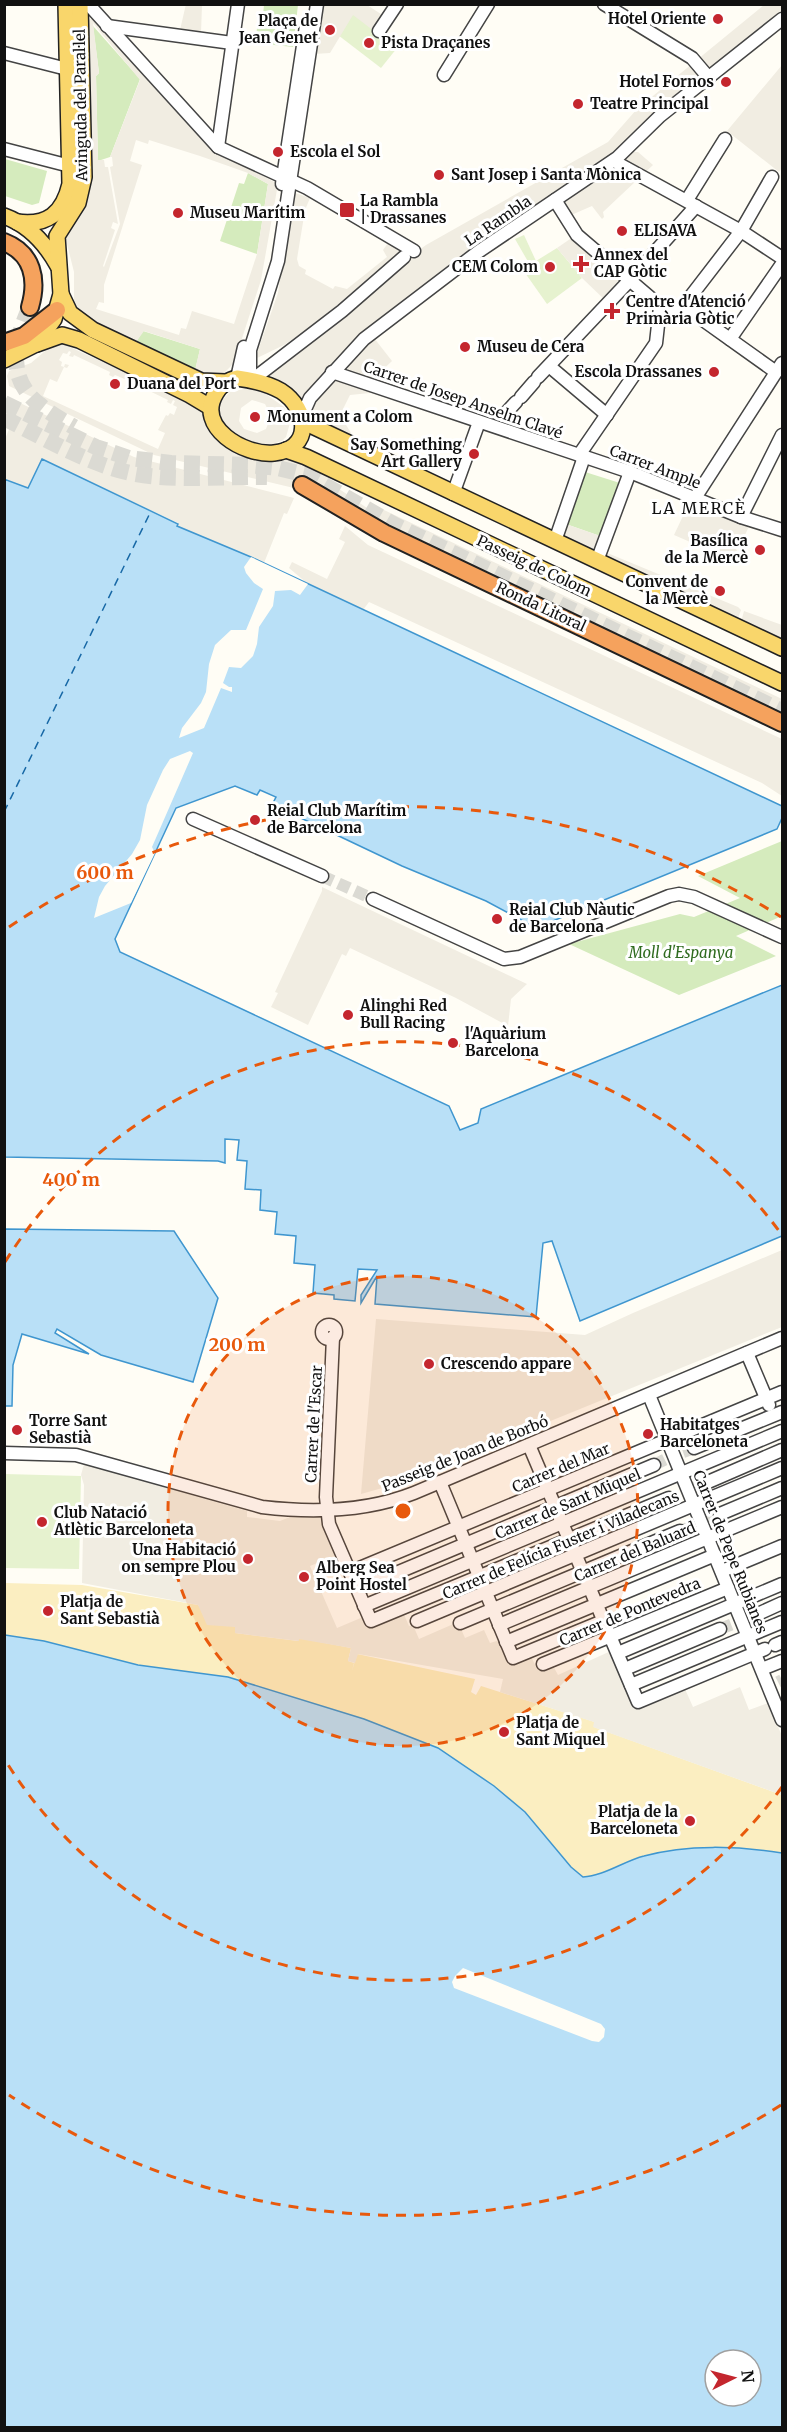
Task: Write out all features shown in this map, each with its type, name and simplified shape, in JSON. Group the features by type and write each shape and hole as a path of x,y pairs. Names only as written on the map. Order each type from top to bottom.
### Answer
{"highway":[{"path":"4,242 21,252 32,270 34,289 30,307"},
{"path":"4,343 24,336 59,302"},
{"name":"Ronda Litoral","path":"302,485 384,533 783,723"}],"main road":[{"name":"Avinguda del Paral·lel","path":"11,219 39,222 50,218 58,211 68,191 70,166 66,4"},
{"name":"Avinguda del Paral·lel","path":"59,302 60,270 57,236 78,203 84,177 80,4"},
{"path":"11,219 40,241 60,270"},
{"path":"59,302 70,314 93,330 201,381 241,380 282,392 294,403 303,419 300,438 286,450 261,453 239,447 223,434 213,419 210,407 215,395 241,380"},
{"path":"36,344 54,319 59,302"},
{"path":"4,360 36,344 62,335 79,340 210,407"},
{"name":"Passeig de Colom","path":"303,419 453,494 783,648"},
{"name":"Passeig de Colom","path":"286,450 310,459 783,683"}],"street":[{"path":"88,4 218,147 287,179 394,237 409,254 342,311 241,380"},
{"path":"218,147 238,4"},
{"path":"287,179 309,4"},
{"path":"241,380 244,348 269,266 287,179 318,4"},
{"path":"379,31 397,4"},
{"path":"444,75 488,4"},
{"path":"604,4 692,58 709,78"},
{"name":"La Rambla","path":"303,419 310,398 364,339 412,301 615,159 660,116 783,19"},
{"path":"107,26 232,43"},
{"path":"4,53 67,69"},
{"path":"498,422 629,281 691,203 725,139"},
{"path":"4,149 70,166"},
{"path":"615,159 620,164 741,231 783,258"},
{"path":"555,200 577,236 674,318 741,231 772,177"},
{"path":"730,339 783,264"},
{"path":"682,305 730,339 779,368 695,498"},
{"path":"555,541 581,456 656,343 660,307"},
{"path":"549,366 607,415"},
{"name":"Carrer de Josep Anselm Clavé","path":"332,372 479,422 498,422 581,456"},
{"path":"453,494 479,422"},
{"path":"741,517 783,435"},
{"name":"Carrer Ample","path":"581,456 630,472 741,517 783,530"},
{"path":"597,561 630,472"},
{"path":"193,819 322,876"},
{"path":"373,899 504,959 520,957 650,903 679,894 694,897 783,937"},
{"name":"Carrer de l'Escar","path":"333,1337 325,1489 330,1524 371,1621 479,1576"},
{"name":"Passeig de Joan de Borbó","path":"4,1453 76,1455 262,1507 346,1510 379,1504 440,1482 783,1338"},
{"path":"747,1353 766,1399 778,1414 782,1434"},
{"name":"Carrer del Mar","path":"350,1572 783,1392"},
{"name":"Carrer de Pepe Rubianes","path":"649,1395 668,1440 679,1454 682,1492 706,1520 708,1538 735,1604 746,1618 748,1636 769,1647 762,1669 773,1684 783,1720"},
{"path":"679,1454 778,1414"},
{"name":"Carrer de Sant Miquel","path":"364,1606 681,1473 782,1434"},
{"path":"528,1445 638,1702 769,1647"},
{"path":"708,1482 783,1450"},
{"path":"358,1589 654,1465"},
{"name":"Carrer de Felícia Fuster i Viladecans","path":"417,1621 783,1468"},
{"path":"440,1482 513,1658 598,1623"},
{"path":"706,1520 783,1488"},
{"path":"479,1576 682,1492"},
{"name":"Carrer del Baluard","path":"499,1625 783,1507"},
{"path":"460,1623 680,1531"},
{"path":"722,1571 783,1546"},
{"path":"506,1642 715,1555"},
{"path":"618,1653 783,1584"},
{"name":"Carrer de Pontevedra","path":"543,1664 728,1588"},
{"path":"746,1618 783,1603"},
{"path":"631,1685 783,1622"},
{"path":"625,1669 720,1629"},
{"path":"762,1669 783,1660"}],"green space":[{"path":"264,5 298,5 293,47 255,43 259,14 263,15"},
{"name":"Pista Draçanes","path":"353,14 397,48 381,68 338,35"},
{"path":"93,26 140,79 110,157 98,161 96,76 99,73"},
{"path":"5,159 47,171 39,203 32,205 5,196"},
{"path":"248,173 268,184 257,254 220,241 239,183 244,184"},
{"name":"CEM Colom","path":"524,235 536,261 557,248 582,278 547,304 523,270 530,265 515,239"},
{"path":"143,331 200,349 195,371 136,342"},
{"path":"582,471 623,484 603,537 563,523"},
{"name":"Moll d'Espanya","path":"782,841 782,916 736,936 776,956 679,995 569,944 680,914 694,917 740,898 698,876"},
{"name":"Club Natació Atlètic Barceloneta","path":"5,1474 81,1476 79,1569 5,1568"}],"sand":[{"name":"Platja de Sant Miquel","path":"5,1583 82,1585 198,1605 235,1627 235,1633 298,1641 299,1638 351,1648 348,1661 354,1663 352,1671 357,1654 475,1679 471,1692 476,1695 481,1686 595,1722 594,1727 782,1795 782,1853 731,1848 678,1849 644,1856 599,1874 583,1877 571,1867 525,1812 494,1786 438,1748 364,1719 228,1677 138,1665 44,1641 5,1635"}],"shaded area":[{"path":"186,4 202,5 201,33 180,30"},
{"name":"Plaça de Jean Genet","path":"321,5 367,5 384,16 374,31 353,15 330,53 314,54"},
{"path":"764,5 782,5 782,14 615,155 466,255 385,314 358,337 301,404 286,386 269,374 391,271 426,245 608,142 637,109"},
{"path":"93,18 214,149 278,184 261,280 234,363 223,374 204,375 195,370 200,349 144,331 136,342 84,318 74,306 74,272 65,236 88,20","holes":["93,23 140,80 110,157 112,157 113,166 110,167 120,224 104,267 115,230 111,228 113,222 118,224 108,167 105,167 104,160 98,160 96,76 99,73","136,140 148,144 149,140 200,156 248,173 268,184 257,254 234,324 192,311 186,329 181,328 179,335 96,309 99,302 104,303 104,285 142,165 130,161"]},
{"path":"782,65 782,168 779,172 727,131"},
{"path":"631,152 638,152 653,165 603,212 604,217 602,219 592,206 569,216 558,200"},
{"path":"295,193 310,198 305,210 297,259 299,266 306,270 305,274 333,289 335,286 347,289 387,257 383,250 388,243 398,248 399,253 312,326 284,345 255,359 278,293 292,195"},
{"path":"573,237 628,276 605,300 582,278 557,248"},
{"path":"374,338 392,361 374,378 363,377 348,371 348,364"},
{"path":"61,343 182,398 201,410 205,423 216,440 235,454 262,462 293,459 332,475 329,482 370,510 384,510 782,699 782,717 298,489 154,455 9,386 7,376 9,371 31,363 51,346","holes":["69,351 71,352 69,356 74,355 110,372 109,375 113,377 115,375 127,380 126,383 131,385 133,383 168,400 167,402 171,404 173,400 175,401 173,405 177,407 174,415 170,413 166,415 158,430 165,433 158,449 43,396 50,379 57,382 64,367 61,366 62,362 59,360 63,353 67,354"]},
{"path":"334,376 373,389 370,393 350,395 340,415 351,433 349,438 312,419 311,415 311,406"},
{"path":"249,388 263,392 284,407 290,423 286,437 282,441 266,446 250,443 234,434 225,426 219,414 220,402 230,392","holes":["252,400 265,404 271,416 266,429 257,433 244,429 239,421 241,408"]},
{"path":"20,403 134,457 294,498 287,514 284,513 264,563 177,526 178,523 42,459 28,489 5,479 5,439"},
{"path":"691,499 750,524 745,535 740,536 735,547 737,551 734,561 674,535"},
{"path":"563,523 603,537 597,552 561,539"},
{"path":"345,526 368,545 782,739 782,796 762,783 369,602 363,610 308,584 289,568 292,562 327,579 345,542 339,539"},
{"path":"605,552 738,607 741,610 738,618 603,559"},
{"path":"744,611 782,625 782,644 741,622"},
{"path":"322,887 527,984 511,999 508,1026 456,998 350,948 346,956 342,954 308,1025 271,1007 278,993 275,992"},
{"path":"782,1250 782,1327 393,1485 361,1494 376,1319 585,1335"},
{"path":"84,1464 247,1511 247,1517 280,1521 290,1517 322,1517 339,1554 310,1566 337,1628 363,1617 402,1610 409,1626 413,1625 419,1639 458,1622 465,1638 484,1630 490,1643 500,1640 514,1656 530,1654 535,1665 552,1664 558,1675 613,1650 637,1709 685,1689 693,1707 740,1687 749,1710 768,1703 782,1736 782,1795 593,1727 594,1722 500,1692 503,1679 358,1654 355,1663 348,1661 351,1648 299,1639 299,1641 235,1633 235,1627 207,1625 198,1605 82,1583 84,1485 81,1475"}],"water":[{"path":"42,459 178,524 177,526 251,557 782,806 782,818 777,829 536,928 486,901 402,866 284,810 273,803 276,797 260,790 257,795 235,786 176,808 115,939 120,952 449,1106 460,1130 478,1123 481,1109 782,985 782,1236 580,1321 552,1241 543,1243 536,1317 375,1304 377,1276 361,1303 361,1295 377,1270 358,1269 355,1301 334,1299 334,1295 313,1293 315,1265 294,1263 296,1236 275,1234 277,1212 260,1210 261,1190 245,1189 247,1161 237,1160 239,1140 225,1139 225,1163 218,1161 5,1157 4,479 28,488"},
{"path":"5,1229 174,1231 218,1298 193,1382 101,1355 57,1329 55,1333 89,1354 22,1334 13,1365 12,1406 5,1406"},
{"path":"5,1635 44,1641 138,1665 228,1677 364,1719 438,1748 494,1786 525,1812 571,1867 583,1877 599,1874 644,1856 678,1849 731,1848 782,1853 782,2427 5,2428"}],"pier":[{"path":"251,557 308,584 300,595 291,590 275,591 273,606 259,627 253,656 241,668 229,667 223,683 232,687 232,692 221,688 204,728 179,738 182,728 201,703 206,692 209,664 215,645 231,630 246,630 263,589 246,573 244,567"},
{"path":"190,751 193,753 152,847 155,853 131,903 94,918 99,897 105,886 132,854 140,840 147,805 163,770 170,759"},
{"path":"463,1968 601,2024 605,2029 604,2037 599,2042 592,2041 454,1988 452,1982"}],"ferry route":[{"path":"4,812 151,511"}],"tunnel":[{"path":"30,307 17,345 17,370 21,382 28,394 43,407 74,427"},
{"path":"4,403 96,447 129,458 171,463 249,465 278,468 307,475 395,525 782,711"},
{"path":"4,418 97,463 130,473 181,478 267,477"},
{"path":"322,876 373,899"},
{"path":"683,1452 694,1448"},
{"path":"654,1465 666,1459"},
{"path":"695,1487 708,1482"},
{"path":"708,1519 720,1514"},
{"path":"680,1531 693,1526"},
{"path":"720,1629 733,1624"},
{"path":"778,1682 782,1680"}],"place":[{"name":"Hotel Oriente","path":"718,19"},
{"name":"Plaça de Jean Genet","path":"330,30"},
{"name":"Pista Draçanes","path":"369,43"},
{"name":"Hotel Fornos","path":"726,82"},
{"name":"Teatre Principal","path":"578,104"},
{"name":"Escola el Sol","path":"278,152"},
{"name":"Sant Josep i Santa Mònica","path":"439,175"},
{"name":"La Rambla | Drassanes","path":"347,210"},
{"name":"Museu Marítim","path":"178,213"},
{"name":"ELISAVA","path":"622,231"},
{"name":"Annex del CAP Gòtic","path":"581,264"},
{"name":"CEM Colom","path":"550,267"},
{"name":"Centre d'Atenció Primària Gòtic","path":"612,311"},
{"name":"Museu de Cera","path":"465,347"},
{"name":"Escola Drassanes","path":"714,372"},
{"name":"Duana del Port","path":"115,384"},
{"name":"Monument a Colom","path":"255,417"},
{"name":"Say Something Art Gallery","path":"474,454"},
{"name":"Basílica de la Mercè","path":"760,550"},
{"name":"Convent de la Mercè","path":"720,591"},
{"name":"Reial Club Marítim de Barcelona","path":"255,820"},
{"name":"Reial Club Nàutic de Barcelona","path":"497,919"},
{"name":"Alinghi Red Bull Racing","path":"348,1015"},
{"name":"l'Aquàrium Barcelona","path":"453,1043"},
{"name":"Crescendo appare","path":"429,1364"},
{"name":"Torre Sant Sebastià","path":"17,1430"},
{"name":"Habitatges Barceloneta","path":"648,1434"},
{"name":"Club Natació Atlètic Barceloneta","path":"42,1522"},
{"name":"Una Habitació on sempre Plou","path":"248,1559"},
{"name":"Alberg Sea Point Hostel","path":"304,1577"},
{"name":"Platja de Sant Sebastià","path":"48,1611"},
{"name":"Platja de Sant Miquel","path":"504,1732"},
{"name":"Platja de la Barceloneta","path":"690,1821"}],"district":[{"name":"LA MERCÈ","path":"699,508"}]}
